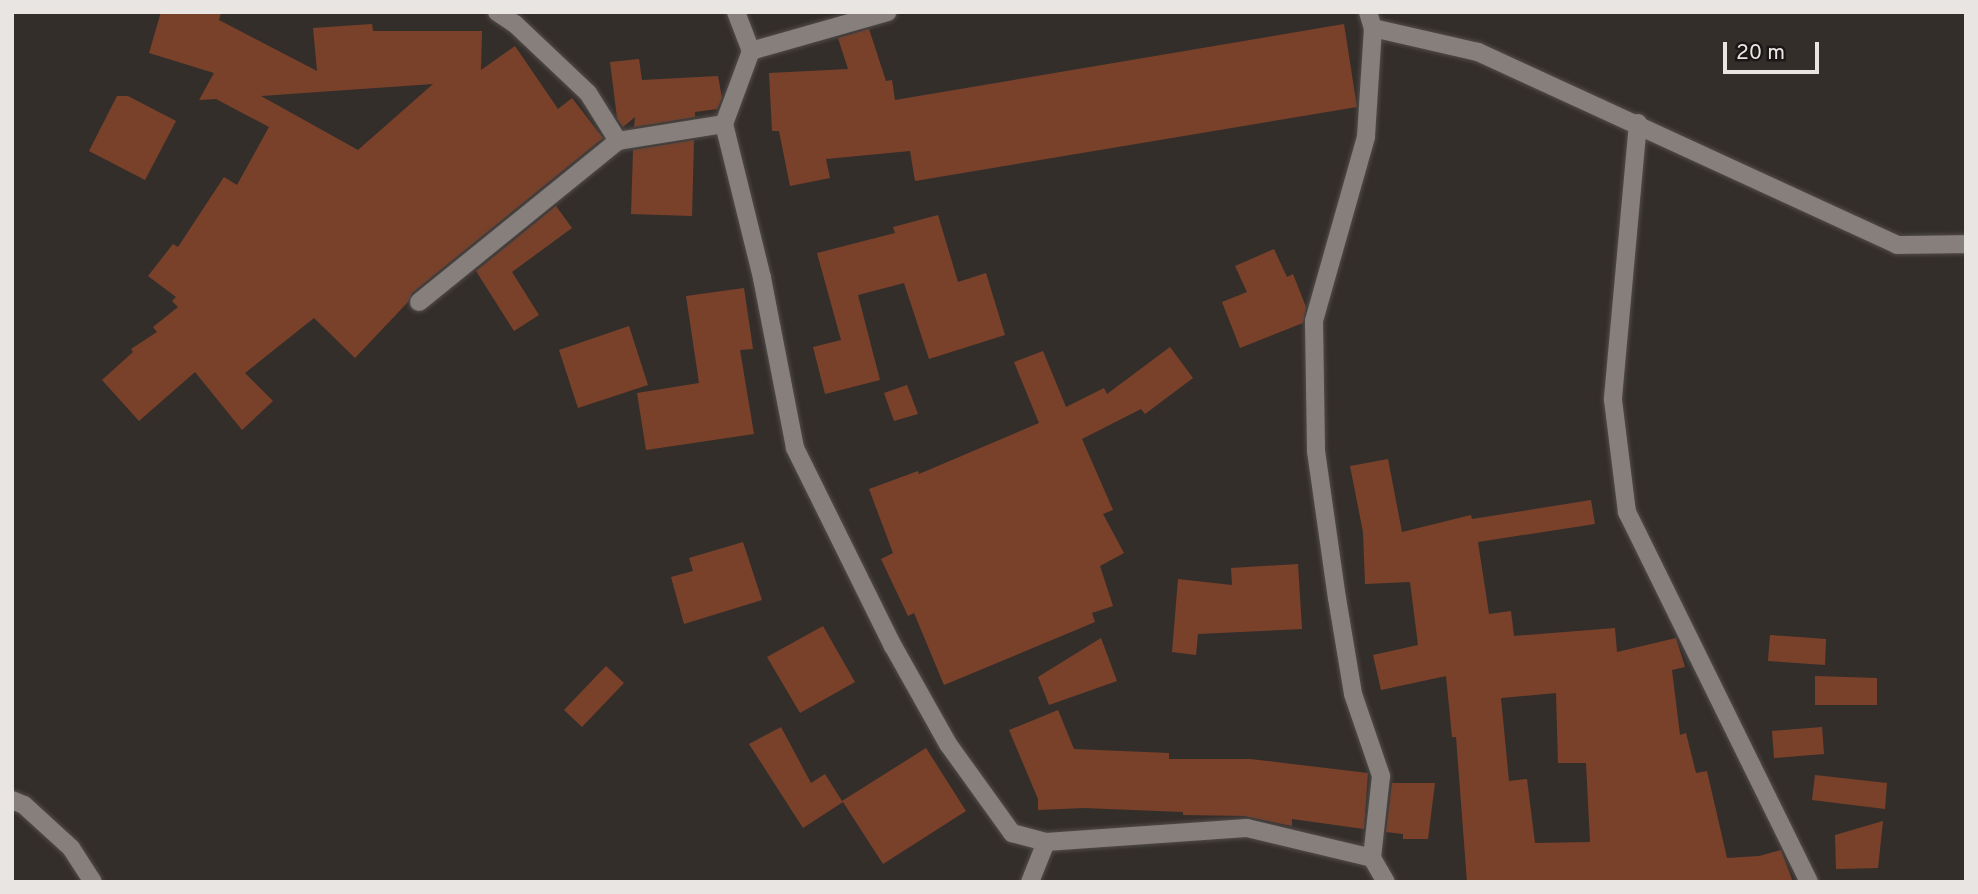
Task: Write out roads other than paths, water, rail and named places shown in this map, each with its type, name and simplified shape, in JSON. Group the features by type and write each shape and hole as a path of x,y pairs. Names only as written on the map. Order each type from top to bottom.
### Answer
{"street":[{"path":"497,12 515,24 588,93 618,141"},
{"path":"736,12 751,51 724,124 762,278 795,448 893,646 948,744 1012,833 1045,842 1247,828 1372,858"},
{"path":"751,51 888,12"},
{"path":"1386,882 1372,858 1381,776 1353,694 1316,451 1314,321 1366,136 1370,20 1478,52 1897,245 1966,244"},
{"path":"419,302 618,141 724,124"},
{"path":"1638,124 1613,400 1627,512 1809,882"},
{"path":"12,800 24,806 71,848 93,882"},
{"path":"1030,882 1045,842"}]}
